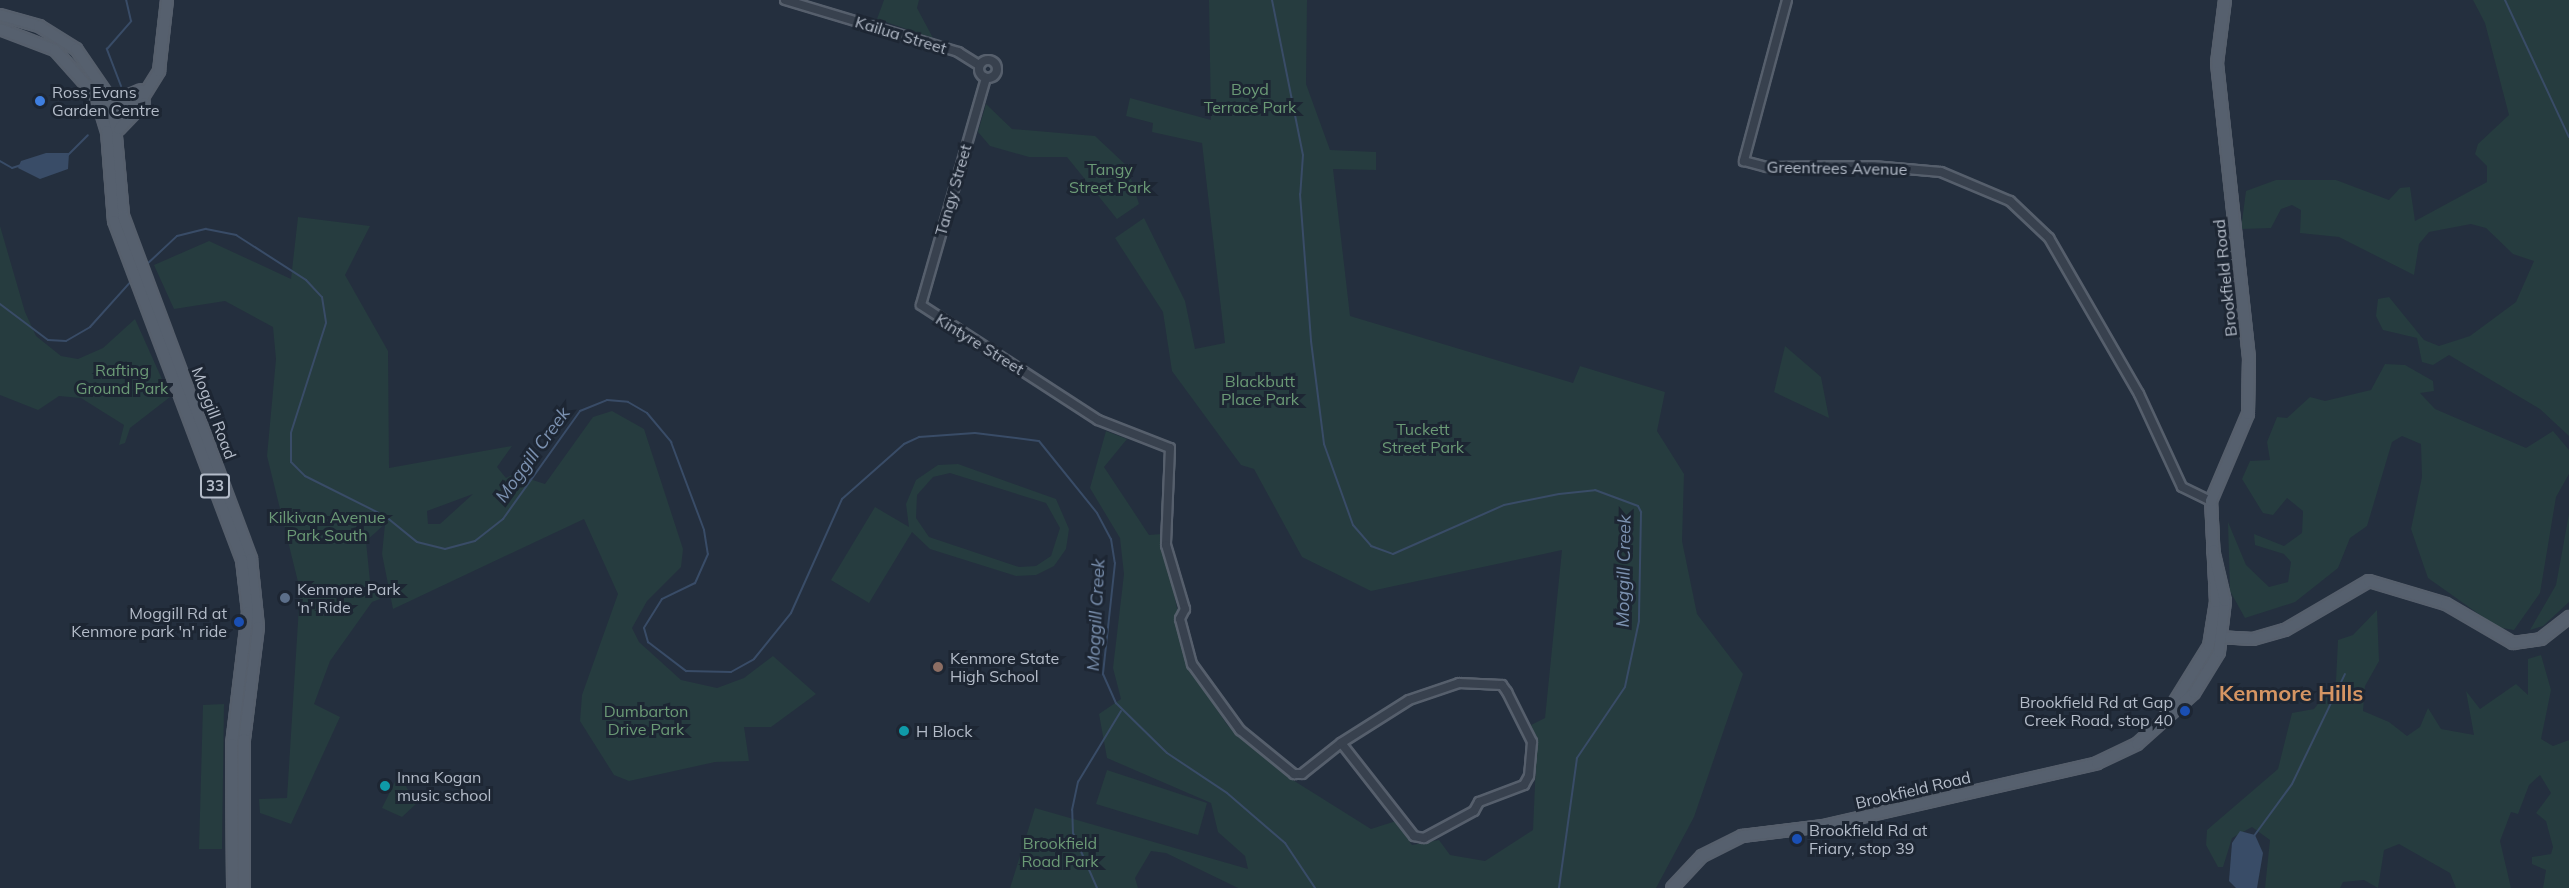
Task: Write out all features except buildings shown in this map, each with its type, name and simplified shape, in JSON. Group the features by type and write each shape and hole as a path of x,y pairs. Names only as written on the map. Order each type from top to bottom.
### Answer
{"main road":[{"path":"119,129 150,96 155,79 167,0"},
{"name":"Brookfield Road","path":"1672,888 1702,856 1742,836 1823,826 2097,763 2137,744 2206,678 2225,601 2212,545 2211,501 2248,414 2249,387 2217,63 2225,0"},
{"name":"Moggill Road","path":"0,15 39,26 76,49 114,106 119,129 120,201 128,241"},
{"name":"Moggill Road","path":"0,29 39,41 65,57 90,86 102,110 110,204 128,241 247,546 257,591 257,634 244,739 244,888"},
{"path":"102,110 143,97 155,79"},
{"name":"Moggill Road","path":"148,294 238,549 247,585 232,744 233,888"},
{"path":"2217,636 2253,639 2285,630 2369,581 2446,604 2512,643 2541,639 2569,617"}],"street":[{"name":"Kailua Street","path":"785,0 958,52 979,65 987,60 996,66 995,75 986,78"},
{"name":"Greentrees Avenue","path":"1786,0 1744,161 1767,167 1873,166 1941,172 2010,201 2049,238 2139,394 2182,487 2211,501"},
{"path":"979,65 986,78"},
{"name":"Tangy Street","path":"920,302 986,78"},
{"name":"Kintyre Street","path":"920,302 1088,414 1170,448 1166,545 1185,609 1180,619 1192,664 1240,730 1294,774 1302,774 1341,742"},
{"path":"1459,683 1502,685 1532,742 1529,776 1524,785 1479,802 1473,811 1424,838 1414,836 1341,742 1409,700 1459,683"}],"green space":[{"path":"884,0 919,0 917,8 933,38 877,19"},
{"path":"1209,0 1307,0 1306,84 1330,150 1376,152 1376,170 1333,169 1350,316 1573,383 1580,366 1665,392 1657,431 1684,474 1682,541 1697,614 1743,674 1694,817 1656,888 1238,888 1166,853 1151,851 1135,878 1138,888 1010,888 1035,808 1248,869 1245,856 1218,832 1211,803 1107,758 1099,714 1121,699 1113,668 1124,574 1120,538 1090,488 1106,431 1127,439 1104,467 1149,535 1162,534 1189,668 1228,726 1288,777 1371,829 1396,821 1412,845 1439,840 1450,855 1485,861 1533,830 1537,739 1531,725 1545,718 1562,550 1371,591 1302,557 1254,469 1241,465 1172,371 1163,312 1115,238 1144,218 1185,301 1195,349 1225,343 1202,143 1152,132 1153,123 1126,116 1130,98 1211,120"},
{"path":"2473,0 2569,0 2569,436 2540,409 2449,355 2433,365 2422,362 2417,338 2383,330 2376,316 2378,299 2389,297 2424,340 2439,346 2470,336 2516,302 2534,261 2513,254 2486,228 2471,224 2429,232 2419,244 2414,275 2339,237 2300,233 2301,210 2292,205 2281,209 2271,228 2241,229 2246,191 2276,180 2336,180 2389,200 2400,188 2410,187 2415,221 2487,182 2487,166 2475,154 2478,144 2509,115 2485,23"},
{"name":"Tangy Street Park","path":"986,104 1012,129 1095,136 1127,166 1139,204 1117,219 1067,157 1029,157 990,146 978,132"},
{"path":"298,217 370,226 345,275 388,351 389,468 512,446 497,467 506,478 514,474 545,484 593,417 612,411 644,429 683,549 681,567 647,601 632,628 639,642 681,680 717,688 744,678 773,656 816,694 771,727 744,727 749,761 715,762 629,781 614,775 580,721 582,695 618,594 584,519 393,609 382,554 385,524 366,541 370,581 380,599 372,602 330,661 314,704 340,717 291,824 260,813 259,799 287,798 300,590 267,456 276,359 273,327 225,301 174,309 154,265 209,241 291,279","holes":["473,494 440,524 428,524 427,511"]},
{"name":"Rafting Ground Park","path":"0,226 25,312 36,336 61,356 78,359 103,348 135,319 170,397 130,428 125,443 119,445 124,425 81,398 59,396 38,410 0,395"},
{"path":"1785,346 1821,377 1829,418 1774,392"},
{"path":"2385,364 2405,365 2433,381 2434,391 2420,393 2435,409 2526,448 2553,431 2569,450 2569,474 2556,497 2540,593 2514,630 2497,627 2428,578 2411,529 2422,477 2421,444 2402,436 2392,442 2367,526 2350,538 2338,568 2295,602 2245,618 2230,591 2228,522 2246,565 2269,587 2288,582 2291,562 2284,554 2255,545 2254,534 2284,546 2302,533 2303,511 2287,498 2273,515 2263,513 2242,479 2250,461 2270,460 2267,442 2277,417 2287,418 2310,397 2325,401 2371,390"},
{"path":"958,464 1056,499 1069,529 1066,549 1054,566 1036,575 1016,576 930,549 912,532 869,603 831,580 875,507 909,527 906,504 916,480 938,465","holes":["950,473 1046,503 1060,528 1051,556 1036,566 1019,567 929,537 916,518 917,495 933,477"]},
{"path":"2569,514 2569,602 2543,626 2530,630 2556,585"},
{"path":"2377,610 2379,661 2365,686 2363,711 2389,722 2407,736 2420,727 2428,708 2441,729 2474,735 2466,691 2480,709 2516,684 2528,695 2528,659 2541,655 2551,690 2541,739 2553,746 2569,740 2569,888 2543,888 2546,870 2532,864 2532,857 2551,854 2553,847 2546,821 2536,813 2551,793 2540,775 2529,785 2518,814 2511,812 2500,841 2511,888 2456,888 2450,873 2399,844 2384,850 2378,888 2364,880 2343,882 2340,888 2265,888 2270,840 2252,827 2232,838 2223,867 2218,867 2206,845 2207,830 2278,769 2292,713 2314,709 2336,681 2338,640 2353,635"},
{"path":"224,704 222,849 199,849 203,705"},
{"path":"1107,770 1207,803 1198,835 1096,804"},
{"path":"396,780 404,783 416,804 402,817 382,808"}],"water":[{"path":"46,153 69,153 68,169 40,179 18,168 21,161"},
{"path":"2240,831 2255,835 2263,853 2257,888 2236,888 2229,881 2232,843"}],"waterway":[{"path":"121,86 107,49 131,21 126,0"},
{"name":"Moggill Creek","path":"1272,0 1303,155 1300,194 1311,341 1324,444 1353,525 1371,546 1393,554 1504,505 1559,494 1595,490 1638,506 1641,512 1639,621 1625,687 1577,758 1559,888"},
{"path":"2505,0 2569,137"},
{"path":"68,155 88,135"},
{"path":"0,161 12,168 21,165"},
{"name":"Moggill Creek","path":"145,266 177,236 206,229 236,235 306,280 322,297 326,323 291,433 291,462 305,476 385,516 417,542 445,549 475,541 503,519 580,411 607,400 628,402 647,413 671,442 704,530 708,554 695,583 662,599 644,628 648,642 686,671 731,672 754,659 791,613 842,499 904,444 919,437 975,433 1039,441 1097,513 1111,539 1115,563 1103,674 1116,703 1167,753 1227,793 1285,843 1315,888"},
{"name":"Moggill Creek","path":"0,304 48,340 66,341 90,327 133,279"},
{"path":"2254,836 2292,784 2345,674"},
{"path":"1097,888 1073,833 1072,810 1078,782 1121,711"}],"place":[{"name":"Ross Evans Garden Centre","path":"40,101"},
{"name":"Kenmore Park 'n' Ride","path":"285,598"},
{"name":"Moggill Rd at Kenmore park 'n' ride","path":"239,622"},
{"name":"Kenmore State High School","path":"938,667"},
{"name":"Brookfield Rd at Gap Creek Road, stop 40","path":"2185,711"},
{"name":"H Block","path":"904,731"},
{"name":"Inna Kogan music school","path":"385,786"},
{"name":"Brookfield Rd at Friary, stop 39","path":"1797,839"}],"district":[{"name":"Kenmore Hills","path":"2291,694"}],"park label":[{"name":"Boyd Terrace Park","path":"1250,98"},
{"name":"Blackbutt Place Park","path":"1260,390"},
{"name":"Tuckett Street Park","path":"1423,438"},
{"name":"Kilkivan Avenue Park South","path":"327,526"},
{"name":"Dumbarton Drive Park","path":"646,720"},
{"name":"Brookfield Road Park","path":"1060,852"}]}
